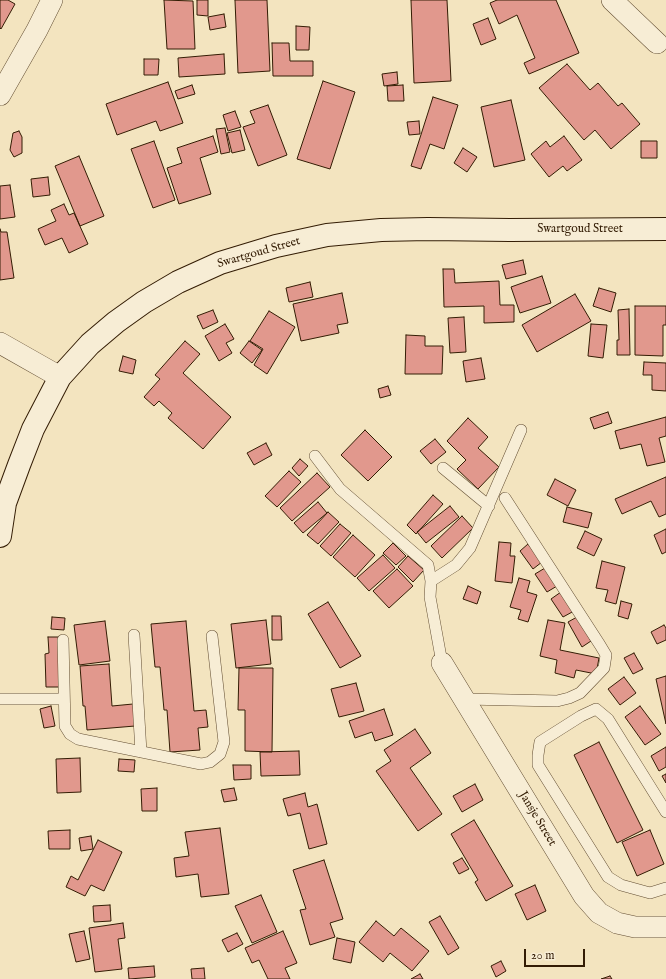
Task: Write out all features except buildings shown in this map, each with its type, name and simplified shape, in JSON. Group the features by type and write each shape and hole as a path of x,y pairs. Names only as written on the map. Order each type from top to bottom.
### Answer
{"street":[{"path":"1,91 37,30 52,0"},
{"path":"612,0 657,43"},
{"name":"Swartgoud Street","path":"0,536 5,503 32,429 60,377 90,344 116,322 144,302 178,282 220,263 276,246 327,235 381,230 666,229"},
{"path":"0,344 60,377"},
{"name":"Jansje Street","path":"442,663 584,896 598,913 617,923 635,927 666,927"}],"lane":[{"path":"431,580 456,565 470,548 521,430"},
{"path":"315,456 340,489 428,565 431,580 430,597 442,663"},
{"path":"443,468 489,506"},
{"path":"465,699 557,701 580,693 604,668 606,655 505,498"},
{"path":"134,635 141,752"},
{"path":"63,640 65,726 70,734 78,739 201,764 210,762 220,754 224,742 212,636"},
{"path":"0,699 64,699"},
{"path":"666,812 608,719 596,709 581,716 540,742 538,765 608,877 621,885 650,893 666,888"}]}
